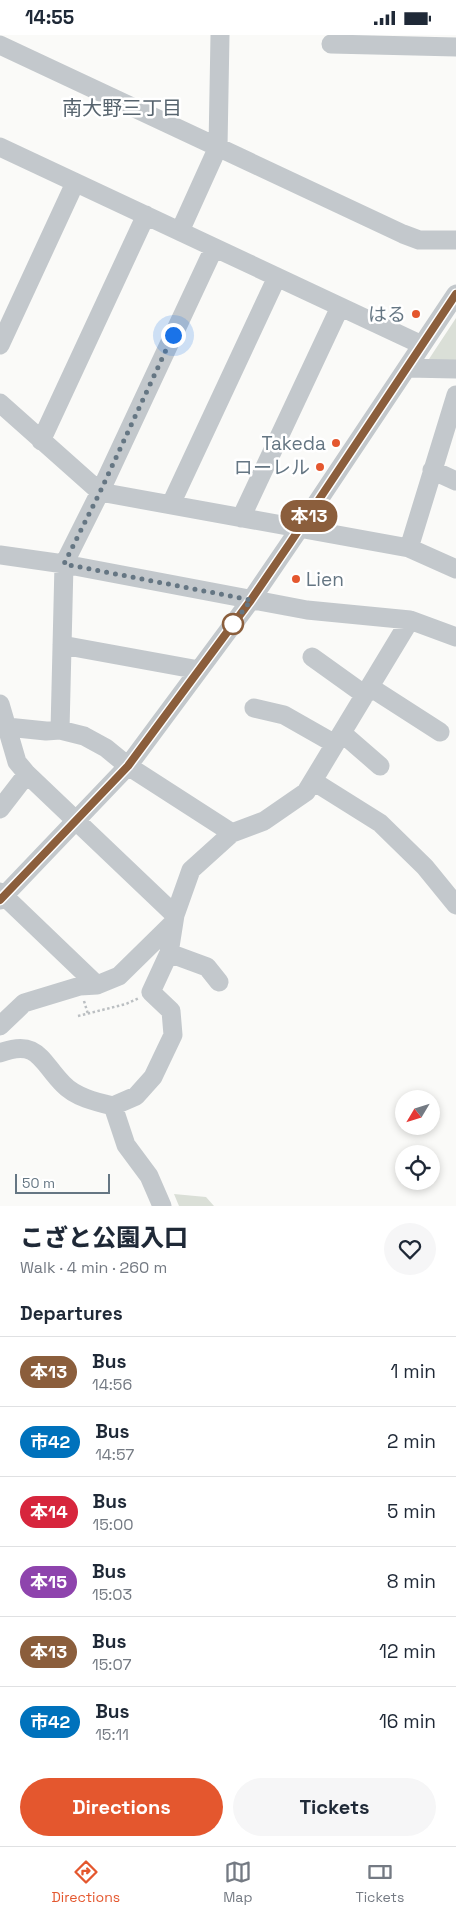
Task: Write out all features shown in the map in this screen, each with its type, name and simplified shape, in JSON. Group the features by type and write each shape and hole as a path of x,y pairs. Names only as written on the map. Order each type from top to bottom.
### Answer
{"street":[{"path":"180,231 218,147 220,35"},
{"path":"331,44 456,47"},
{"path":"0,45 403,234 419,239 456,240"},
{"path":"1,152 146,215 422,345"},
{"path":"0,345 75,183"},
{"path":"41,441 146,215"},
{"path":"60,730 64,564 100,492 214,248"},
{"path":"171,504 277,277"},
{"path":"97,985 1,896 128,766 251,600 456,294"},
{"path":"241,518 340,307"},
{"path":"407,368 456,369"},
{"path":"409,548 456,395"},
{"path":"0,403 100,492 409,548 456,569"},
{"path":"432,470 456,481"},
{"path":"0,555 64,564 308,610 410,620 456,637"},
{"path":"0,1053 14,1047 34,1051 63,1085 74,1093 100,1103 113,1106 136,1095 153,1077 173,1035 171,1011 151,992 169,953 174,919 191,870 232,833 264,821 306,792 410,620"},
{"path":"62,645 199,670"},
{"path":"312,657 367,691 440,732"},
{"path":"0,704 22,768 174,919"},
{"path":"254,709 284,715 338,738 380,766"},
{"path":"7,727 46,731 60,730 84,737 106,748 128,766 232,833"},
{"path":"0,796 22,768"},
{"path":"0,809 22,768"},
{"path":"313,781 380,823 425,867 456,905"},
{"path":"0,1026 24,1003 80,986 97,985 119,976 174,919"},
{"path":"169,953 207,967 219,981"},
{"path":"113,1106 126,1145 149,1176 162,1206"}],"path":[{"path":"78,1017 126,1004 151,992"}],"shaded area":[{"path":"456,318 456,363 431,363 429,359"},
{"path":"174,1194 206,1197 214,1206 179,1206"}],"bus line":[{"name":"本13","path":"0,900 128,766 251,600 456,294"}],"place":[{"name":"はる","path":"416,314"},
{"name":"Takeda","path":"336,443"},
{"name":"ローレル","path":"320,467"},
{"name":"Lien","path":"296,579"}],"district":[{"name":"南大野三丁目","path":"122,108"}],"route":[{"path":"173,335 100,492 64,564 251,600 230,628 233,624"}]}
